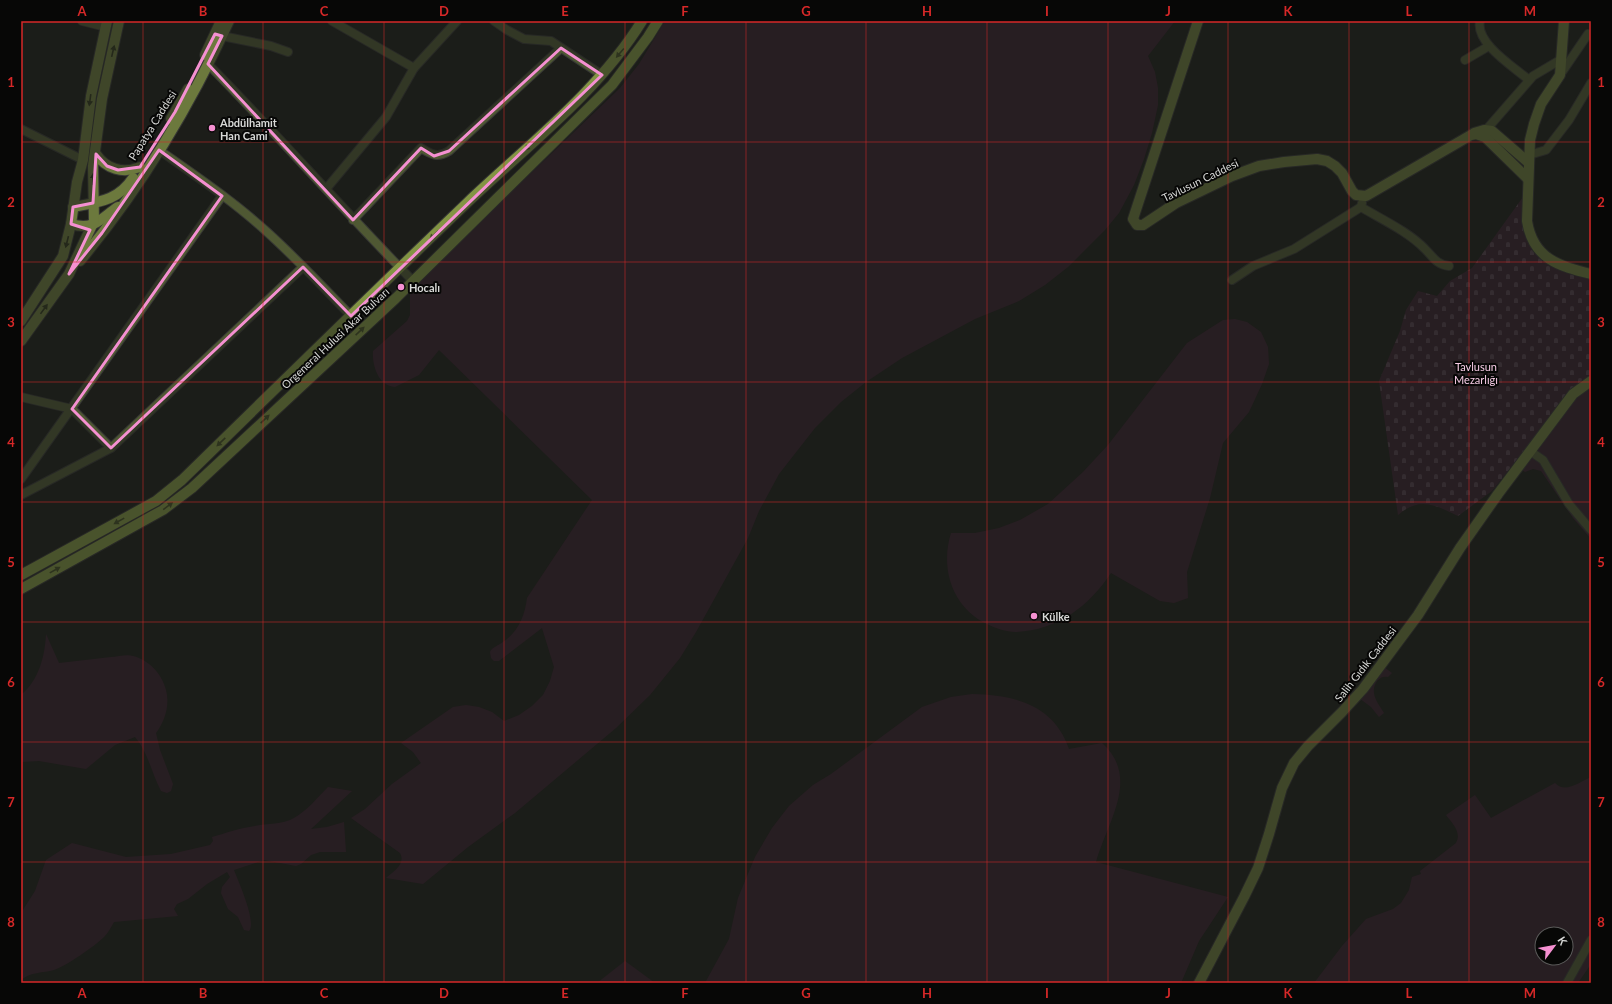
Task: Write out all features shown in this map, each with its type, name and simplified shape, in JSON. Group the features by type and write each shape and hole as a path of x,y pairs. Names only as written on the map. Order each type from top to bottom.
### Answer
{"main road":[{"name":"Orgeneral Hulusi Akar Bulvarı","path":"21,575 156,501 182,480 400,268 554,123 602,75 627,45 642,21"},
{"name":"Orgeneral Hulusi Akar Bulvarı","path":"21,588 163,510 192,488 413,281 612,85 648,37 658,21"}],"street":[{"path":"21,321 63,256 71,224 83,160 91,96 106,24 82,21"},
{"path":"21,340 69,274 94,221 94,166 102,99 119,21"},
{"name":"Papatya Caddesi","path":"69,274 102,233 124,202 186,108 208,64 219,35 221,21"},
{"name":"Papatya Caddesi","path":"73,207 105,201 117,196 129,184 179,105 219,35 229,21"},
{"path":"326,189 386,117 414,68 457,21"},
{"path":"494,21 524,39 551,42 602,75"},
{"name":"Tavlusun Caddesi","path":"1198,21 1134,219 1136,224 1143,225 1176,203 1239,173 1259,166 1284,162 1317,159 1329,162 1339,169 1352,191 1360,196"},
{"path":"1480,21 1480,30 1489,46 1529,80"},
{"path":"1560,75 1564,21"},
{"path":"335,22 414,68"},
{"path":"1590,34 1546,94 1537,115 1531,133 1527,221 1530,234 1547,258 1555,264 1591,274"},
{"path":"219,35 271,46 288,52"},
{"path":"1465,60 1489,46"},
{"path":"353,220 421,148 434,156 441,155 449,151 561,48"},
{"path":"1486,130 1533,76 1560,60"},
{"path":"208,64 276,135 353,220 413,281"},
{"path":"1529,159 1546,150 1569,120 1591,83"},
{"path":"21,129 83,160"},
{"path":"1361,207 1360,196 1370,194 1477,131 1486,130 1495,134 1529,159"},
{"path":"1471,135 1476,134 1485,136 1528,179"},
{"path":"159,150 222,196 265,230 351,316"},
{"path":"96,154 103,162 118,170 129,170 140,167"},
{"path":"21,479 222,196"},
{"path":"71,224 81,227 91,226 124,202"},
{"path":"1361,207 1412,238 1437,262 1449,266"},
{"path":"1232,280 1253,266 1294,249 1361,207"},
{"path":"21,495 111,448 303,267"},
{"name":"Salih Gıdık Caddesi","path":"1199,983 1255,873 1269,834 1282,788 1294,763 1308,746 1363,689 1418,615 1479,520 1530,451 1573,394 1591,381"},
{"path":"21,398 72,409 111,448"},
{"path":"1530,451 1543,460 1566,499 1591,530"},
{"path":"1567,983 1591,940"}],"highlighted area":[{"path":"215,34 222,36 208,64 353,220 421,148 434,156 449,151 561,48 602,75 351,316 303,267 111,448 72,409 222,196 159,150 102,233 69,274 90,230 71,224 73,207 93,203 96,154 107,166 118,170 140,167 175,112"}],"green space":[{"path":"665,21 1175,21 1148,56 1155,72 1158,88 1158,105 1152,133 1134,185 1119,213 1105,230 1068,267 1045,285 1019,301 975,319 902,358 866,382 841,402 815,428 779,474 759,511 748,538 696,632 680,658 650,695 616,728 515,813 468,847 423,884 386,878 396,870 400,864 400,853 351,818 365,809 392,784 421,763 413,752 401,743 453,707 466,705 479,707 492,712 504,721 519,715 532,706 543,695 550,681 554,667 542,628 499,661 494,661 491,658 490,652 508,638 517,628 525,611 527,598 592,500 439,350 419,375 395,387 389,386 380,379 375,368 373,351 407,321 410,315 410,289 620,88 639,64"},
{"name":"Tavlusun Mezarlığı","path":"1523,197 1523,229 1525,237 1533,250 1547,263 1591,278 1591,375 1574,388 1492,491 1458,516 1428,504 1413,506 1398,515 1379,381 1400,331 1406,310 1418,291 1437,296 1450,281 1472,268"},
{"path":"1235,319 1247,322 1261,332 1268,347 1269,364 1262,384 1249,412 1223,443 1210,498 1187,572 1188,598 1174,603 1160,601 1111,573 1093,596 1082,606 1059,621 1045,627 1016,632 1001,630 975,617 965,608 957,597 948,573 948,546 951,533 975,533 999,528 1020,520 1048,504 1083,472 1108,445 1187,343 1223,320"},
{"path":"1591,375 1591,539 1573,518 1541,471 1533,469 1525,472 1514,464 1574,388"},
{"path":"46,634 59,663 130,655 149,664 158,673 166,690 167,707 162,723 156,733 160,750 173,784 171,791 167,793 161,791 144,750 135,737 115,745 86,769 39,761 21,762 21,695 37,675 44,651"},
{"path":"1384,667 1392,673 1388,677 1383,677 1377,681 1375,685 1375,698 1384,713 1379,717 1371,707 1359,698"},
{"path":"972,694 1003,697 1018,700 1031,705 1054,722 1069,749 1102,743 1113,757 1119,771 1120,785 1118,801 1096,862 1228,897 1199,941 1181,983 705,983 729,939 738,898 755,857 772,828 789,806 813,785 831,774 922,707 951,697"},
{"path":"1591,777 1591,964 1578,983 1314,983 1342,946 1366,919 1393,909 1401,903 1409,890 1412,877 1421,874 1420,871 1456,843 1458,839 1457,831 1446,815 1475,795 1491,818 1555,783 1563,787 1577,784"},
{"path":"328,787 352,791 311,829 327,827 344,822 346,852 320,852 311,855 301,864 296,866 264,860 234,870 243,892 251,919 249,931 244,930 238,917 228,909 221,893 222,887 230,877 227,872 207,884 188,899 177,904 174,909 178,916 114,922 104,937 73,960 54,970 32,974 21,980 21,913 35,891 46,860 72,843 126,857 171,854 210,845 213,841 212,837 249,827 280,823 289,820 303,812"},
{"path":"625,961 655,983 597,983"}],"place":[{"name":"Abdülhamit Han Cami","path":"212,128"},
{"name":"Hocalı","path":"401,287"},
{"name":"Külke","path":"1034,616"}]}
